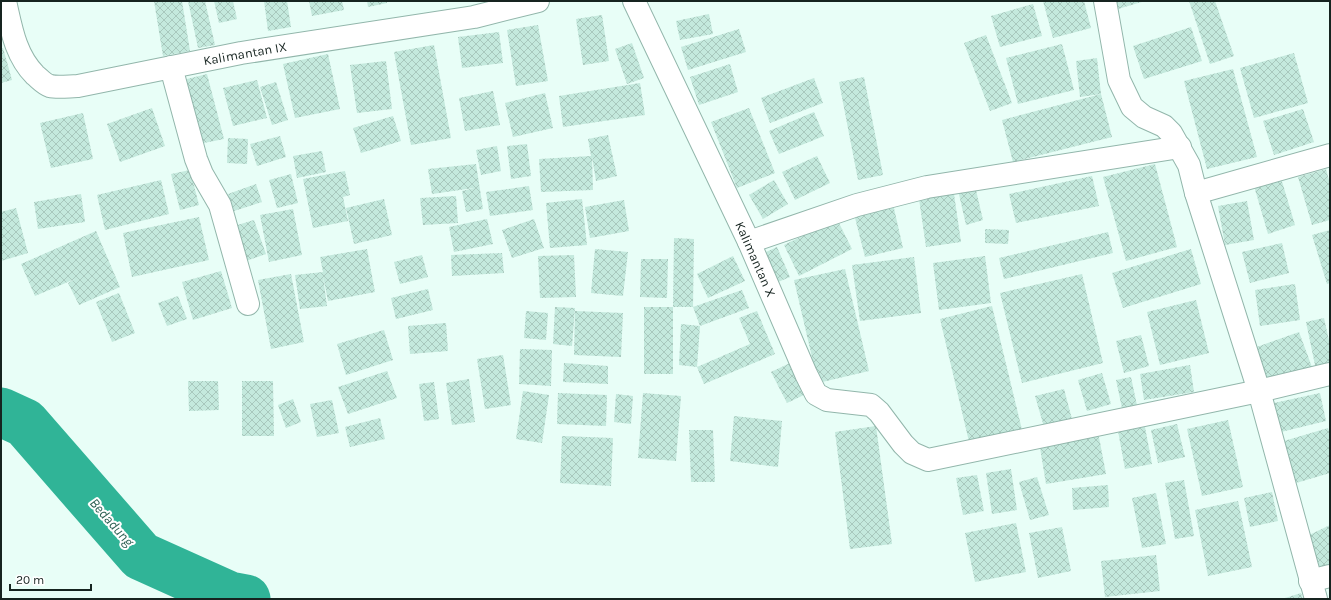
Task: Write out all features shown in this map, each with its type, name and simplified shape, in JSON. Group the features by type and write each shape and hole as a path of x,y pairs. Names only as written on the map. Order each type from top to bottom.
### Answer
{"street":[{"name":"Kalimantan IX","path":"5,1 14,39 21,56 34,73 42,81 51,86 78,86 241,53 474,17 538,1"},
{"name":"Kalimantan X","path":"634,1 749,242 816,394 826,400 871,405 879,412 903,444 912,453 928,460 1259,391"},
{"path":"1105,1 1119,80 1132,107 1144,117 1164,126 1171,133 1189,165 1196,193 1319,585"},
{"path":"171,67 196,159 202,174 220,205 248,304"},
{"path":"749,242 858,205 927,187 1180,147"},
{"path":"1196,193 1330,155"},
{"path":"1259,391 1330,374"}],"building":[{"path":"154,1 182,1 190,51 163,56"},
{"path":"188,1 205,1 215,45 198,48"},
{"path":"214,1 233,1 237,19 219,23"},
{"path":"264,1 287,1 291,27 268,31"},
{"path":"309,1 342,1 344,10 312,16"},
{"path":"367,1 387,1 387,3 368,7"},
{"path":"1043,1 1084,1 1091,28 1053,38"},
{"path":"1115,1 1145,1 1118,9"},
{"path":"1189,1 1215,1 1234,56 1210,64"},
{"path":"1033,4 1042,36 1000,47 991,16"},
{"path":"709,14 713,34 680,40 676,21"},
{"path":"602,15 609,61 583,65 576,19"},
{"path":"538,25 548,81 516,86 507,30"},
{"path":"1191,27 1202,61 1144,79 1133,46"},
{"path":"739,29 746,52 688,70 681,47"},
{"path":"499,32 503,63 462,68 458,37"},
{"path":"986,35 1012,103 990,111 964,43"},
{"path":"632,43 644,78 627,84 615,49"},
{"path":"1062,44 1074,90 1018,104 1006,58"},
{"path":"434,45 451,138 411,145 394,52"},
{"path":"1,48 3,48 12,80 1,83"},
{"path":"1294,53 1308,103 1254,118 1240,68"},
{"path":"328,54 340,109 295,118 283,64"},
{"path":"1097,58 1101,94 1080,97 1076,61"},
{"path":"386,61 392,109 357,113 350,65"},
{"path":"730,64 738,92 699,105 690,77"},
{"path":"1233,69 1257,157 1207,169 1184,81"},
{"path":"207,74 224,139 199,144 183,80"},
{"path":"864,77 883,175 858,180 839,82"},
{"path":"814,78 823,103 770,123 761,98"},
{"path":"257,80 267,118 233,126 223,88"},
{"path":"276,82 288,120 272,125 260,87"},
{"path":"640,83 645,115 563,127 559,96"},
{"path":"493,91 500,125 465,131 459,98"},
{"path":"545,93 553,128 513,137 505,103"},
{"path":"1101,94 1112,137 1013,162 1002,120"},
{"path":"152,108 165,146 120,162 107,124"},
{"path":"749,108 775,173 737,188 711,122"},
{"path":"1303,109 1314,142 1274,155 1263,121"},
{"path":"814,112 824,136 779,154 769,131"},
{"path":"83,113 93,159 51,168 40,123"},
{"path":"393,116 401,141 361,153 353,128"},
{"path":"608,135 617,176 596,181 592,157 593,190 541,192 539,159 591,156 588,139"},
{"path":"280,136 286,157 257,166 250,144"},
{"path":"228,138 248,139 247,164 227,163"},
{"path":"527,144 531,176 511,179 507,146"},
{"path":"497,146 501,171 481,175 476,150"},
{"path":"322,151 326,172 297,178 293,156"},
{"path":"817,156 830,183 795,200 782,172"},
{"path":"476,164 483,209 466,212 462,191 474,188 432,194 428,169"},
{"path":"1155,164 1177,247 1126,261 1103,177"},
{"path":"1326,169 1330,184 1330,220 1312,225 1298,177"},
{"path":"190,170 199,205 180,210 171,174"},
{"path":"345,171 350,195 343,197 348,221 313,228 303,179"},
{"path":"291,174 298,203 277,208 269,180"},
{"path":"1092,176 1099,206 1016,223 1009,194"},
{"path":"1281,178 1295,225 1268,234 1254,186"},
{"path":"161,180 169,214 105,230 97,195"},
{"path":"774,180 788,204 763,219 749,195"},
{"path":"256,184 262,202 234,211 228,194"},
{"path":"529,186 533,210 490,216 486,192"},
{"path":"975,186 983,220 966,225 958,190"},
{"path":"81,194 85,222 38,229 34,202"},
{"path":"954,194 961,242 926,247 919,199"},
{"path":"456,196 458,223 423,225 420,198"},
{"path":"384,199 392,235 354,244 346,208"},
{"path":"582,199 587,245 550,248 546,203"},
{"path":"624,200 629,231 590,238 585,207"},
{"path":"1247,201 1254,240 1225,245 1218,206"},
{"path":"893,204 903,248 865,257 854,214"},
{"path":"16,208 28,253 1,261 1,212"},
{"path":"293,209 302,255 269,262 260,215"},
{"path":"199,217 209,260 132,277 123,233"},
{"path":"487,219 493,244 454,252 449,227"},
{"path":"534,219 544,248 512,258 502,230"},
{"path":"837,219 852,249 799,276 784,245"},
{"path":"254,220 266,254 243,262 231,227"},
{"path":"985,229 1009,230 1008,244 985,243"},
{"path":"1330,230 1330,283 1327,284 1312,235"},
{"path":"96,231 120,287 79,305 68,283 75,279 35,296 21,264"},
{"path":"1108,232 1113,253 1004,279 999,258"},
{"path":"674,238 694,239 693,307 673,307"},
{"path":"1282,243 1289,273 1250,283 1242,252"},
{"path":"777,247 790,277 771,285 759,255"},
{"path":"367,249 375,292 328,301 323,276 327,306 300,309 295,275 323,272 320,257"},
{"path":"595,249 628,252 623,296 591,293"},
{"path":"1191,249 1201,284 1123,308 1112,273"},
{"path":"502,253 504,273 452,276 451,255"},
{"path":"422,255 428,277 400,284 394,262"},
{"path":"574,255 576,297 540,298 538,256"},
{"path":"733,256 745,281 708,298 697,274"},
{"path":"985,256 991,303 939,310 933,263"},
{"path":"914,257 921,313 860,321 852,265"},
{"path":"641,259 668,259 667,298 640,297"},
{"path":"845,269 869,371 818,383 794,280"},
{"path":"221,271 232,308 193,320 182,282"},
{"path":"291,274 304,342 271,349 258,280"},
{"path":"1082,274 1103,363 1022,383 1000,293"},
{"path":"1295,284 1300,320 1260,326 1255,290"},
{"path":"428,289 433,310 396,319 391,298"},
{"path":"742,290 749,308 700,326 693,307"},
{"path":"119,293 135,333 112,342 96,302"},
{"path":"178,296 187,319 167,326 158,303"},
{"path":"1196,300 1209,353 1160,365 1147,312"},
{"path":"992,306 1023,434 970,446 940,319"},
{"path":"555,307 575,308 572,346 553,344"},
{"path":"644,307 673,307 673,374 644,374"},
{"path":"526,311 548,313 546,340 524,338"},
{"path":"575,311 623,313 621,357 574,355"},
{"path":"757,311 775,354 704,384 697,367 750,344 739,318"},
{"path":"1324,318 1330,345 1330,367 1316,370 1306,322"},
{"path":"446,323 448,351 410,354 408,326"},
{"path":"681,324 700,326 697,367 679,365"},
{"path":"384,330 393,360 346,375 337,344"},
{"path":"1299,332 1312,367 1267,383 1254,348"},
{"path":"1141,335 1149,366 1124,373 1116,341"},
{"path":"520,349 552,350 551,386 519,384"},
{"path":"503,355 511,405 485,409 477,359"},
{"path":"564,363 608,366 608,384 563,382"},
{"path":"790,363 806,394 787,403 771,372"},
{"path":"1190,365 1194,392 1144,400 1140,374"},
{"path":"387,371 397,398 348,414 338,387"},
{"path":"1102,373 1111,404 1087,411 1078,380"},
{"path":"1131,377 1138,410 1123,413 1116,380"},
{"path":"469,379 475,422 452,425 446,383"},
{"path":"188,381 218,381 219,410 189,411"},
{"path":"242,381 273,381 274,436 242,436"},
{"path":"434,382 439,419 424,421 419,384"},
{"path":"1064,389 1072,419 1044,427 1035,396"},
{"path":"523,391 549,395 542,443 516,439"},
{"path":"558,393 607,395 606,426 557,424"},
{"path":"643,393 681,396 676,461 638,458"},
{"path":"1320,393 1326,421 1281,432 1274,403"},
{"path":"616,394 633,396 631,424 614,422"},
{"path":"293,399 301,422 286,428 278,405"},
{"path":"332,400 339,433 317,437 310,404"},
{"path":"734,416 782,421 778,467 730,461"},
{"path":"380,418 385,439 350,447 345,427"},
{"path":"1228,420 1243,487 1202,496 1187,429"},
{"path":"1177,424 1185,457 1158,463 1151,430"},
{"path":"876,426 892,544 850,549 835,432"},
{"path":"1145,427 1152,464 1125,469 1118,431"},
{"path":"1328,428 1330,434 1330,473 1296,483 1284,441"},
{"path":"689,430 713,430 715,482 691,482"},
{"path":"1098,432 1106,474 1046,484 1039,442"},
{"path":"562,436 613,438 611,486 560,483"},
{"path":"1011,469 1017,510 992,514 986,473"},
{"path":"977,475 984,511 963,515 956,478"},
{"path":"1037,477 1049,515 1030,520 1019,482"},
{"path":"1184,480 1194,536 1175,539 1165,483"},
{"path":"1108,485 1109,507 1073,510 1072,488"},
{"path":"1272,492 1278,521 1250,527 1244,498"},
{"path":"1156,493 1166,544 1142,548 1132,498"},
{"path":"1238,501 1252,567 1208,576 1195,510"},
{"path":"1016,523 1026,572 975,582 965,533"},
{"path":"1330,525 1330,569 1318,575 1301,539"},
{"path":"1062,527 1071,571 1038,578 1029,533"},
{"path":"1156,555 1160,591 1105,597 1101,561"},
{"path":"1301,593 1303,599 1282,599"}],"waterway":[{"name":"Bedadung","path":"1,412 25,423 141,556 230,596 246,599"}]}
